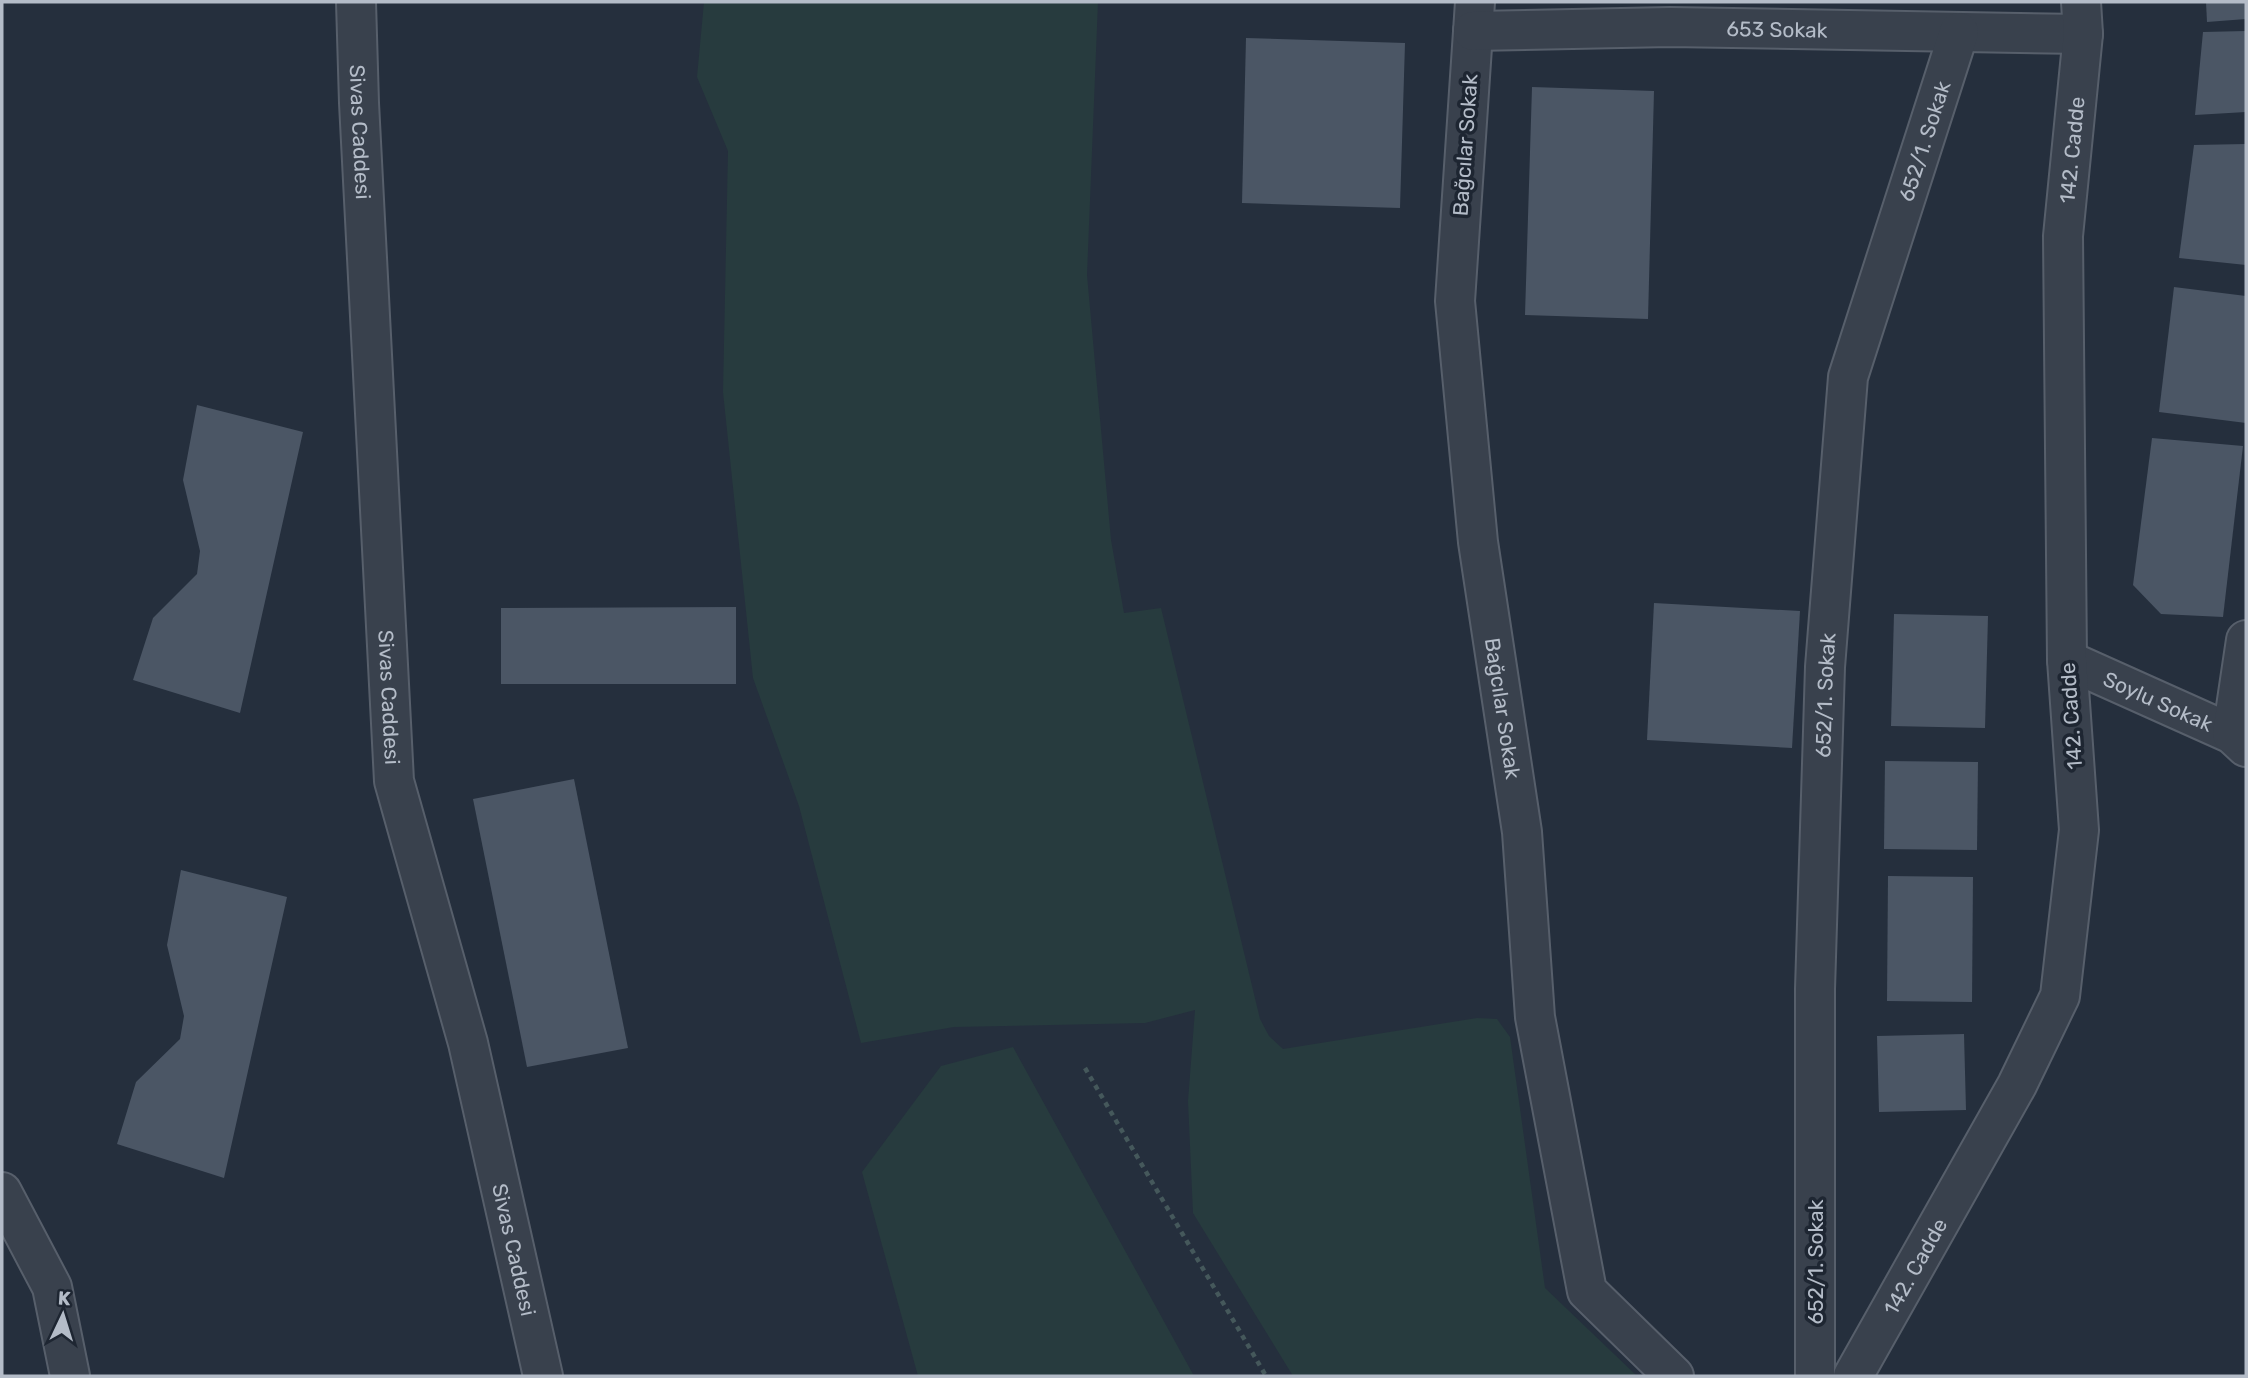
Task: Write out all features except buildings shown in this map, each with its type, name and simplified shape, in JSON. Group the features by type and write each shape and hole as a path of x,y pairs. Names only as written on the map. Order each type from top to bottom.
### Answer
{"street":[{"name":"Sivas Caddesi","path":"356,2 394,781 468,1043 543,1376"},
{"name":"653 Sokak","path":"1474,16 1670,27 1959,32 2082,18"},
{"name":"Bağcılar Sokak","path":"1474,16 1455,301 1478,542 1522,832 1535,1017 1587,1291 1674,1376"},
{"name":"142. Cadde","path":"1853,1376 2017,1085 2060,996 2079,830 2067,660 2063,236 2082,18"},
{"name":"652/1. Sokak","path":"1815,1376 1815,989 1824,681 1848,377 1959,32"},
{"path":"2239,740 2246,640"},
{"name":"Soylu Sokak","path":"2067,660 2239,740"},
{"path":"2,1192 52,1287 70,1376"}],"path":[{"path":"1085,1068 1266,1376"}],"green space":[{"path":"704,2 1098,2 1087,275 1111,540 1124,613 1161,608 1260,1019 1269,1036 1283,1049 1477,1018 1497,1019 1510,1037 1545,1288 1637,1376 1293,1376 1193,1213 1188,1101 1195,1010 1145,1023 954,1027 861,1043 799,806 753,678 723,392 728,151 697,77"},
{"path":"1013,1047 1194,1376 918,1376 862,1172 941,1066"}]}
